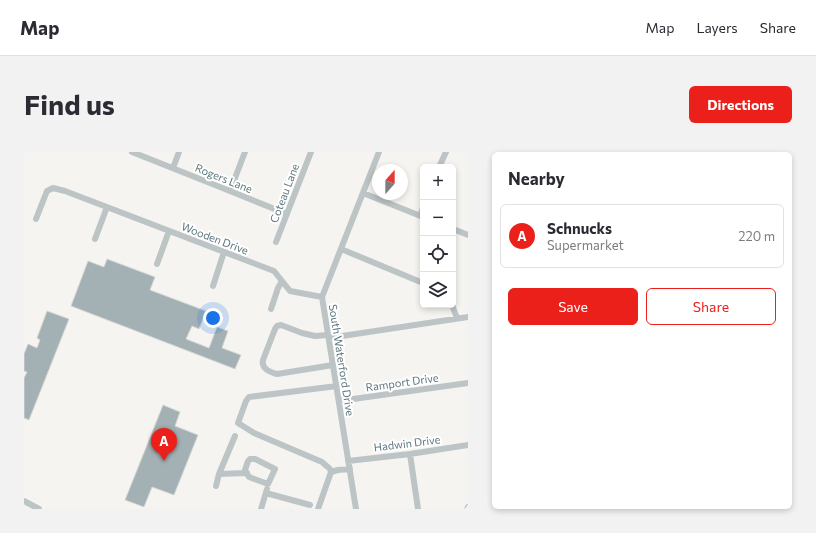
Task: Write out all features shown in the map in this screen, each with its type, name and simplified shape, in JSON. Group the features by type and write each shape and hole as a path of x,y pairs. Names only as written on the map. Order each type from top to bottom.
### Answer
{"street":[{"name":"Rogers Lane","path":"132,152 287,214"},
{"path":"173,168 179,152"},
{"path":"230,190 245,152"},
{"name":"Coteau Lane","path":"276,242 311,152"},
{"name":"South Waterford Drive","path":"356,509 322,297 379,152"},
{"path":"441,164 446,152"},
{"name":"Wooden Drive","path":"36,219 48,191 53,188 65,191 274,271 290,290 322,297"},
{"path":"363,193 420,216"},
{"path":"95,239 107,207"},
{"path":"456,230 468,235"},
{"path":"157,264 169,231"},
{"path":"341,249 420,282"},
{"path":"213,286 224,252"},
{"path":"271,309 282,281"},
{"path":"453,308 457,318"},
{"path":"333,365 277,374 263,367 262,364 274,329 281,325 315,336 329,336 468,317"},
{"name":"Ramport Drive","path":"339,401 468,383"},
{"path":"331,472 330,469 322,462 254,433 238,422 249,397 337,386"},
{"path":"216,486 219,474 235,436"},
{"name":"Hadwin Drive","path":"348,461 410,454 468,445"},
{"path":"410,454 418,509"},
{"path":"261,509 268,484 275,468 254,459 250,459 245,470 249,477 268,484"},
{"path":"331,472 350,469"},
{"path":"318,509 331,472"},
{"path":"219,474 247,473"},
{"path":"266,493 310,505"},
{"path":"24,501 39,509"}],"building":[{"path":"107,259 155,277 150,290 206,311 199,329 192,326 186,339 209,348 217,327 228,331 222,348 241,355 235,369 71,306 88,261 104,267"},
{"path":"47,311 69,319 29,420 24,418 24,378 27,372 24,371 24,354 28,344 37,348 40,340 37,338"},
{"path":"163,405 180,412 175,426 198,435 174,495 152,487 144,507 125,500"}],"place":[{"name":"Schnucks","path":"164,461"}]}
